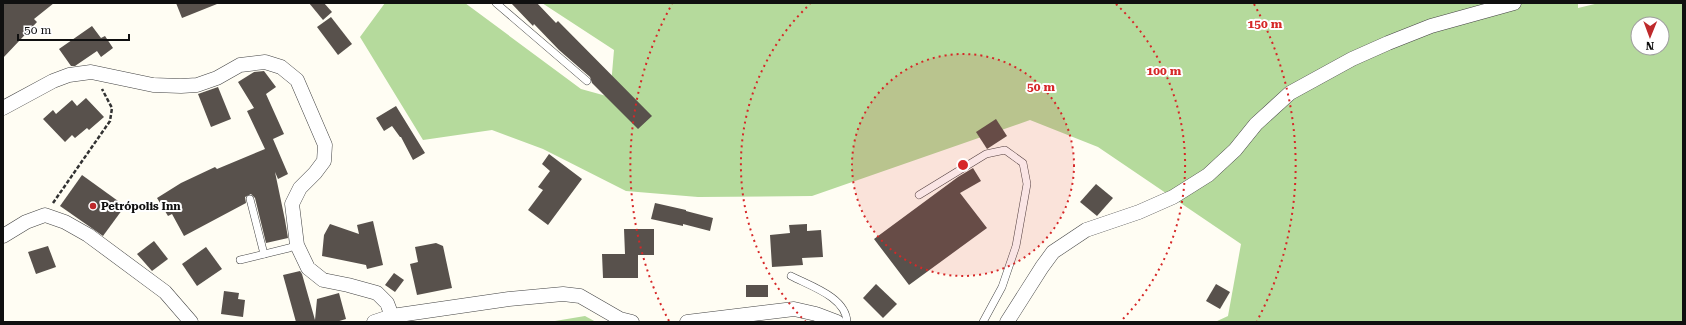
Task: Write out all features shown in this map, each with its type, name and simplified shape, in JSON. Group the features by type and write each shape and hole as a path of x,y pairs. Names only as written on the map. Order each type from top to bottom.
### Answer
{"street":[{"path":"1007,322 1042,266 1053,252 1086,230 1139,212 1174,197 1208,175 1235,150 1256,124 1290,93 1352,59 1396,40 1431,26 1514,3"},
{"path":"3,108 53,81 69,75 91,72 153,85 181,86 197,84 216,78 240,65 265,62 281,67 297,80 325,145 324,161 316,173 300,188 292,204 297,245 308,268 323,280 377,293 387,303 392,316"},
{"path":"3,236 26,222 45,215 65,222 88,235 165,292 191,322"},
{"path":"374,322 392,316 509,299 564,294 580,296 620,319 632,322"},
{"path":"687,322 794,309 816,314 837,322"}],"lane":[{"path":"496,3 587,81"},
{"path":"919,195 986,154 1005,150 1024,163 1027,184 1016,246 1002,287 983,322"},
{"path":"250,199 264,254"},
{"path":"240,260 297,245"},
{"path":"791,276 832,297 847,314 847,322"}],"path":[{"path":"45,215 110,121 112,108 91,72"}],"green space":[{"path":"385,3 465,3 581,89 610,97 614,50 542,3 1578,3 1578,8 1599,3 1683,3 1683,322 1215,322 1228,316 1241,244 1098,147 1030,120 812,196 698,197 626,191 543,149 492,130 423,140 360,37"},
{"path":"585,316 596,322 549,322"}],"building":[{"path":"3,3 54,3 34,19 37,22 3,58"},
{"path":"176,3 217,3 217,4 182,18"},
{"path":"309,3 324,3 332,12 323,20"},
{"path":"511,3 537,3 556,23 558,21 652,116 638,129 592,83 590,77 559,50 534,24 533,26"},
{"path":"331,17 352,44 338,55 317,27"},
{"path":"92,26 101,38 105,36 113,48 101,57 97,51 75,66 71,66 59,49"},
{"path":"264,71 276,87 266,94 284,134 273,139 288,174 278,179 275,172 288,238 266,243 255,198 251,194 245,197 246,203 184,236 172,214 168,216 157,198 181,183 215,167 217,169 265,149 247,111 254,108 238,82 254,72"},
{"path":"218,87 231,119 211,127 198,94"},
{"path":"86,98 104,117 89,130 87,128 75,138 72,135 65,142 43,119 53,110 56,114 72,100 77,106"},
{"path":"396,106 425,153 413,160 401,137 392,126 384,131 376,118"},
{"path":"996,119 1007,136 987,149 976,132"},
{"path":"549,154 582,179 548,225 528,210 543,190 538,187 550,171 542,164"},
{"path":"973,168 981,181 960,193 987,228 909,285 874,239 958,177"},
{"name":"Petrópolis Inn","path":"82,175 125,206 103,236 60,206"},
{"path":"1096,184 1113,198 1097,216 1080,202"},
{"path":"655,203 713,218 710,231 683,224 683,226 651,219"},
{"path":"373,221 383,265 367,269 366,265 322,256 324,235 330,224 359,234 357,225"},
{"path":"807,224 807,231 821,230 823,257 802,258 803,265 772,267 770,235 790,233 789,225"},
{"path":"624,229 654,229 654,255 638,255 638,278 603,278 602,254 625,254"},
{"path":"154,241 168,259 152,271 137,254"},
{"path":"436,243 443,246 452,288 417,295 410,264 418,262 415,247"},
{"path":"48,246 56,267 36,274 28,252"},
{"path":"206,247 222,269 197,286 182,264"},
{"path":"300,271 315,320 317,299 339,293 346,319 336,322 296,322 283,275"},
{"path":"394,273 404,280 395,292 385,285"},
{"path":"876,284 897,304 883,318 863,298"},
{"path":"1216,284 1230,292 1220,309 1206,301"},
{"path":"746,285 768,285 768,297 746,297"},
{"path":"224,291 239,293 238,299 245,300 243,317 221,314"}],"place":[{"name":"Petrópolis Inn","path":"93,206"}]}
